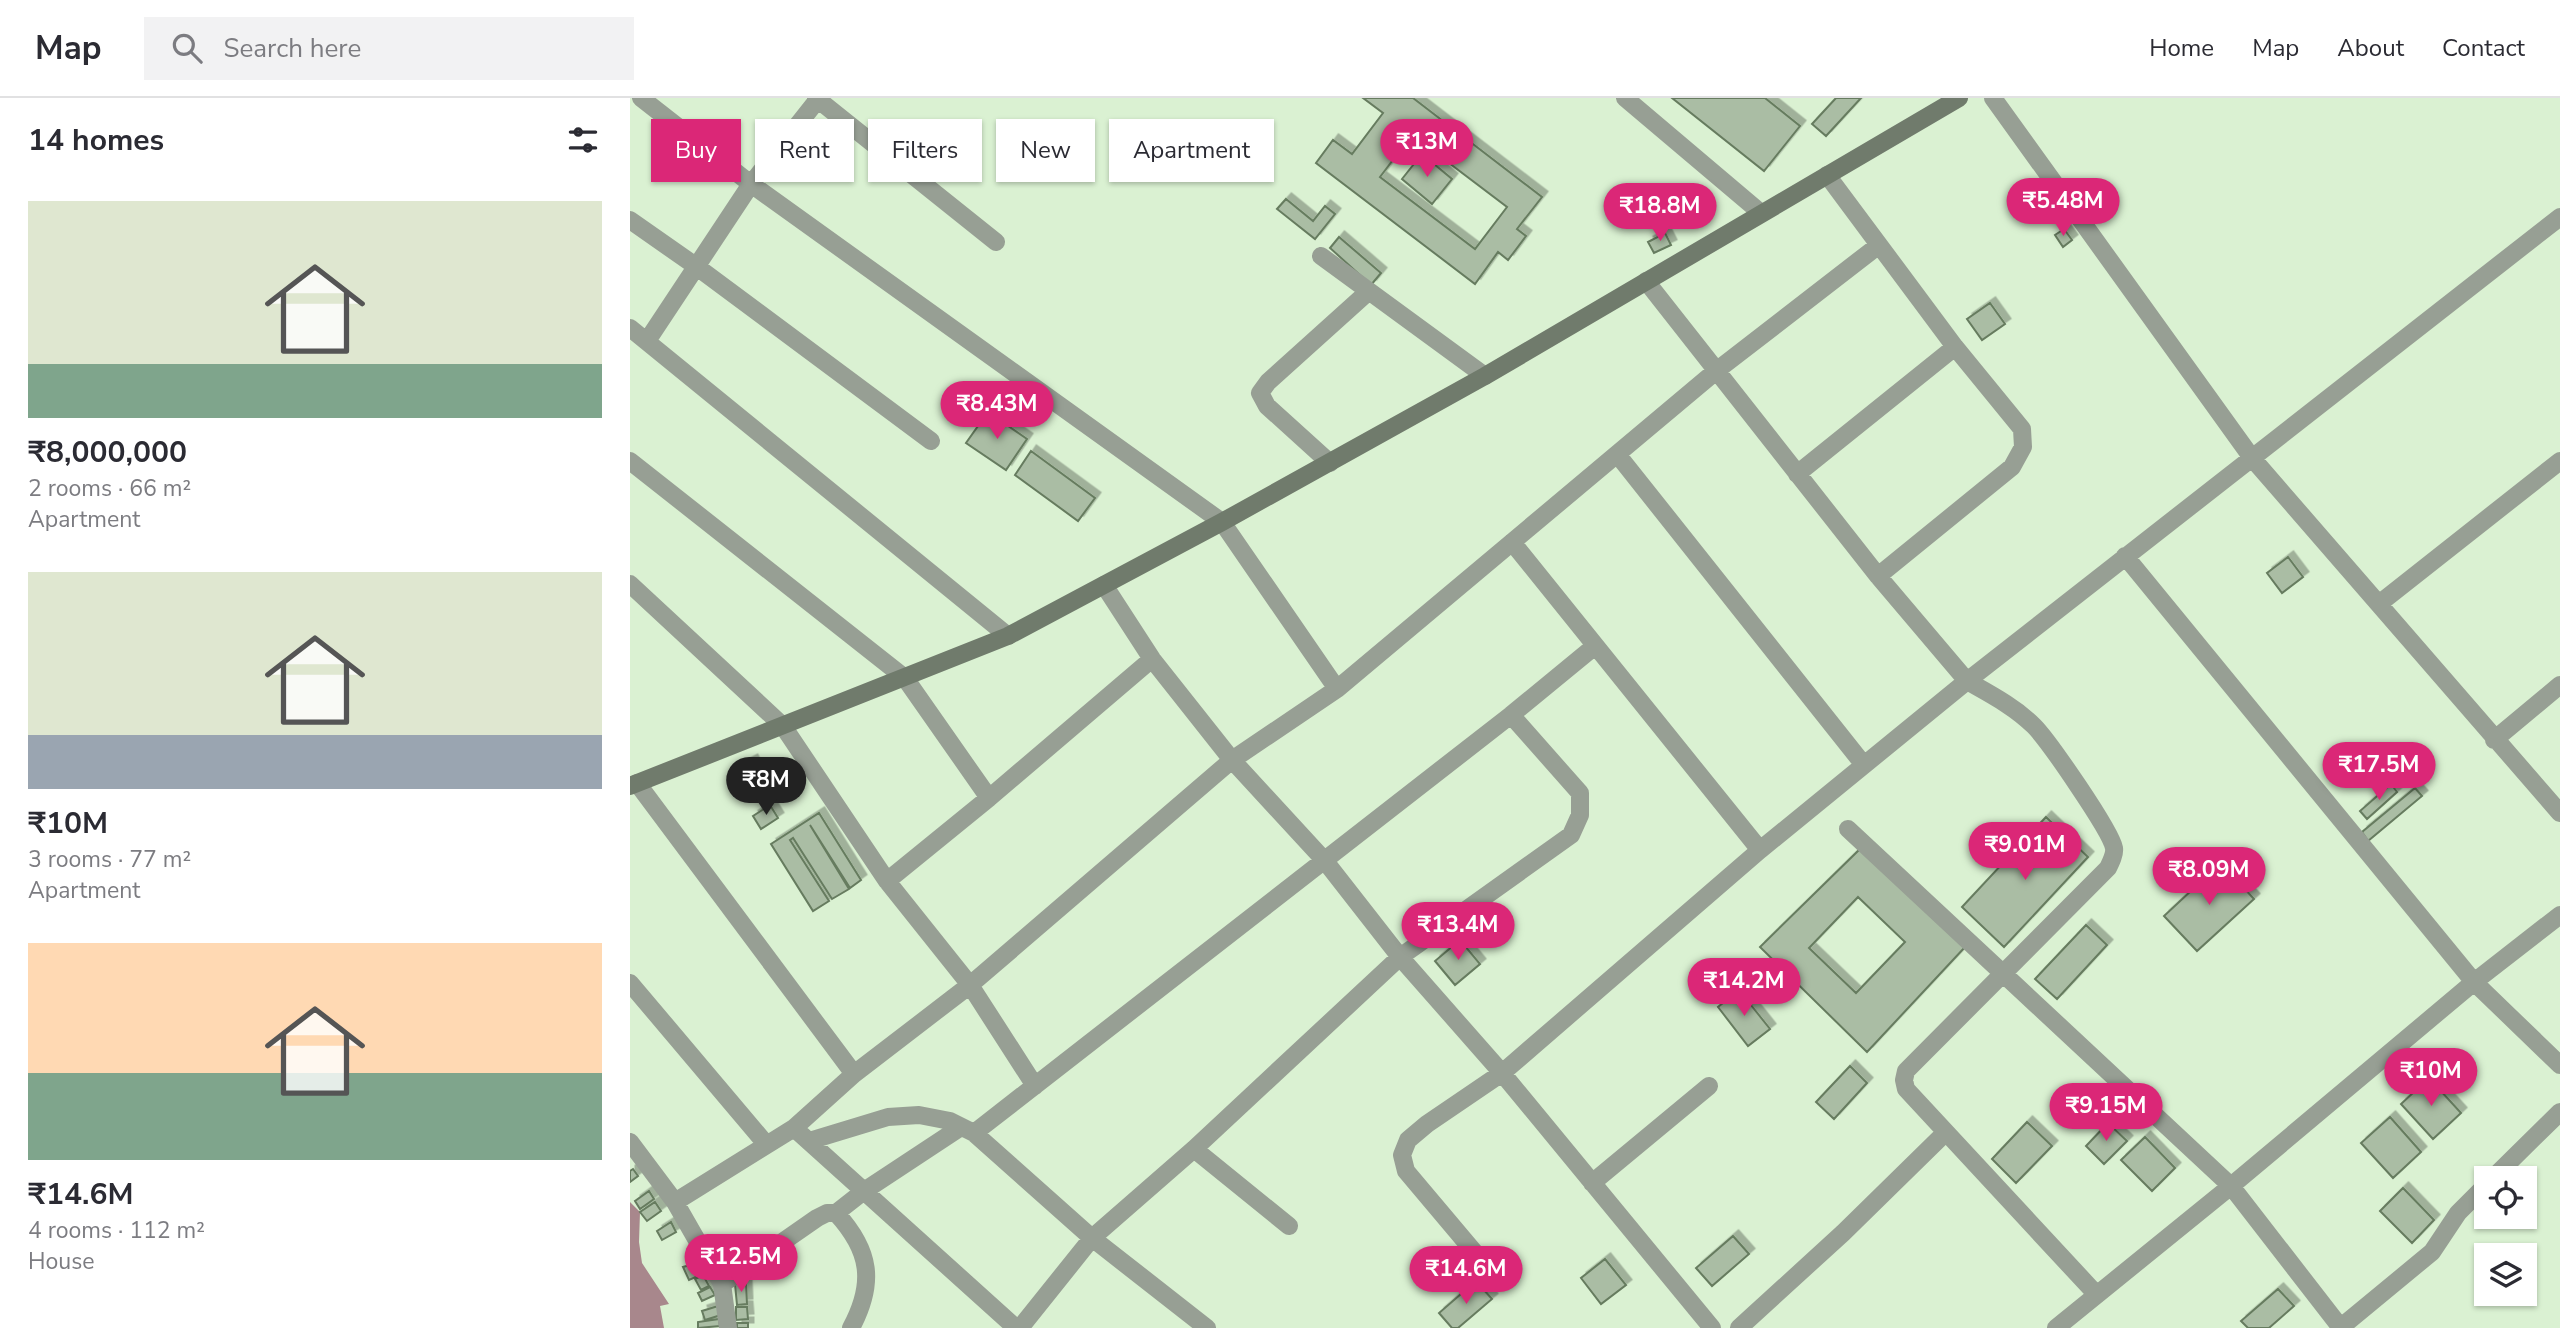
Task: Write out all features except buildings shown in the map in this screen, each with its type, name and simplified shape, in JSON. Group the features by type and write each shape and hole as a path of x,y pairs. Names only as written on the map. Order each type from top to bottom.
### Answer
{"street":[{"path":"641,98 751,184 1222,522 1337,689"},
{"path":"647,341 751,184 818,98 996,242"},
{"path":"1625,98 1761,213"},
{"path":"854,1074 634,785 1008,636 1222,522 1485,376 1959,98"},
{"path":"1993,98 2252,458 2560,813"},
{"path":"1827,175 1955,347 2022,429 2023,447 2012,467 1878,576"},
{"path":"1497,1279 1406,1171 1402,1156 1408,1140 1427,1124 1503,1073 1760,850 1967,681 2560,217"},
{"path":"630,220 931,442"},
{"path":"675,1202 794,1128 854,1074 970,985 1232,760 1337,689 1716,371 1879,245"},
{"path":"1321,256 1485,376"},
{"path":"1646,281 1878,576 1967,681 2016,710 2036,728 2112,839 2115,851 2108,868 1906,1071 1904,1080 1906,1089 1945,1133 2097,1295"},
{"path":"1330,463 1267,406 1260,393 1268,382 1369,291"},
{"path":"630,328 1008,636"},
{"path":"1797,474 1955,347"},
{"path":"1617,454 1864,765"},
{"path":"630,461 905,678 989,798"},
{"path":"2380,603 2560,461"},
{"path":"1512,542 1760,850"},
{"path":"2124,556 2474,982 2560,1065"},
{"path":"630,584 783,726 887,881 970,985 1035,1086"},
{"path":"1104,584 1152,659 1232,760 1325,861 1400,957 1503,1073 1712,1328"},
{"path":"722,1284 817,1218 827,1213 836,1213 864,1191 968,1130 1035,1086 1511,715 1595,646"},
{"path":"887,881 1152,659"},
{"path":"2494,740 2560,685"},
{"path":"794,1128 1018,1328 1092,1238 1194,1150 1400,957 1571,835 1580,815 1580,793 1511,715"},
{"path":"1848,829 2231,1186 2341,1328 2432,1252 2458,1213 2474,1197"},
{"path":"2056,1328 2231,1186 2474,982 2560,915"},
{"path":"630,983 766,1144"},
{"path":"1592,1183 1709,1086"},
{"path":"2505,1166 2560,1112"},
{"path":"809,1141 888,1117 919,1115 950,1121 968,1130 1092,1238 1207,1328"},
{"path":"1739,1328 1843,1233 1945,1133"},
{"path":"630,1142 675,1202 722,1284 728,1328"},
{"path":"1194,1150 1289,1226"},
{"path":"836,1213 865,1256 865,1298 851,1328"}],"shaded area":[{"path":"630,1202 640,1212 639,1242 642,1263 669,1304 660,1306 664,1328 630,1328"}]}
